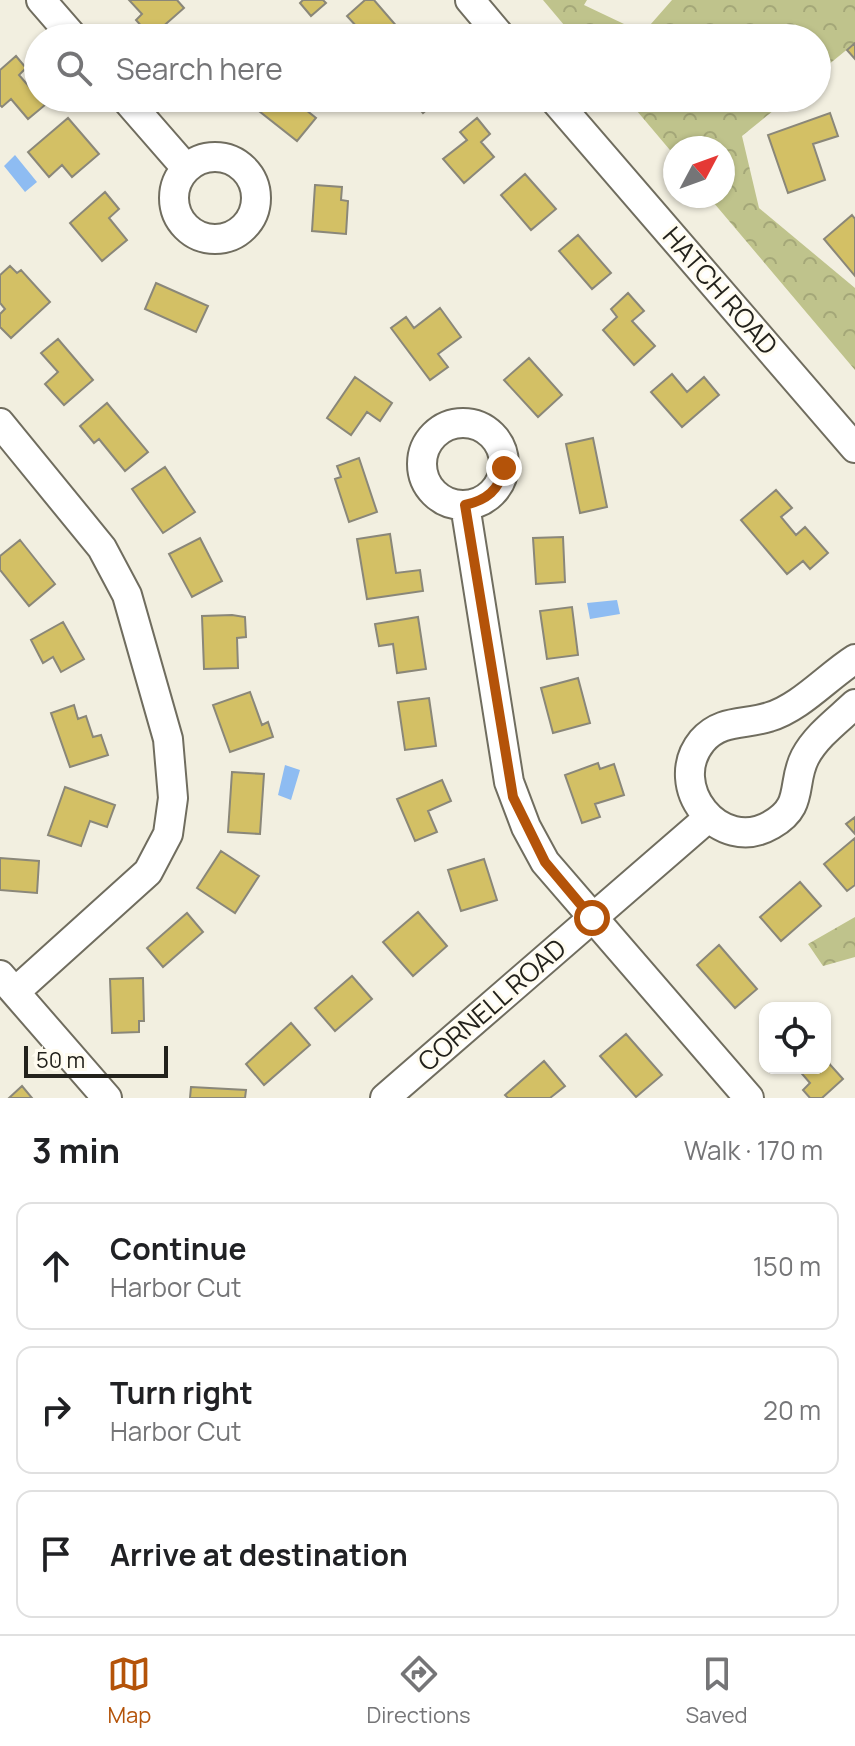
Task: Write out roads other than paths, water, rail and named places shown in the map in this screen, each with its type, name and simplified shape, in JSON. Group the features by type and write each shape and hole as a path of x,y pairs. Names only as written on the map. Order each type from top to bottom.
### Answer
{"street":[{"path":"41,0 62,24"},
{"path":"470,0 490,24"},
{"path":"137,112 186,168"},
{"name":"HATCH ROAD","path":"565,112 855,448"},
{"path":"0,423 102,548 127,595 168,739 173,798 168,834 148,872 7,983 107,1098"},
{"path":"465,505 513,797 545,862 749,1098"},
{"path":"855,659 778,714 727,724 704,739 693,757 690,776 692,794 708,818 721,826 743,832 759,830 784,816 797,796 806,755 855,704"},
{"name":"CORNELL ROAD","path":"385,1098 708,818"}],"water":[{"path":"15,155 37,182 25,192 4,166"},
{"path":"617,600 620,614 590,619 587,603"},
{"path":"285,765 300,770 291,800 278,795"}]}
